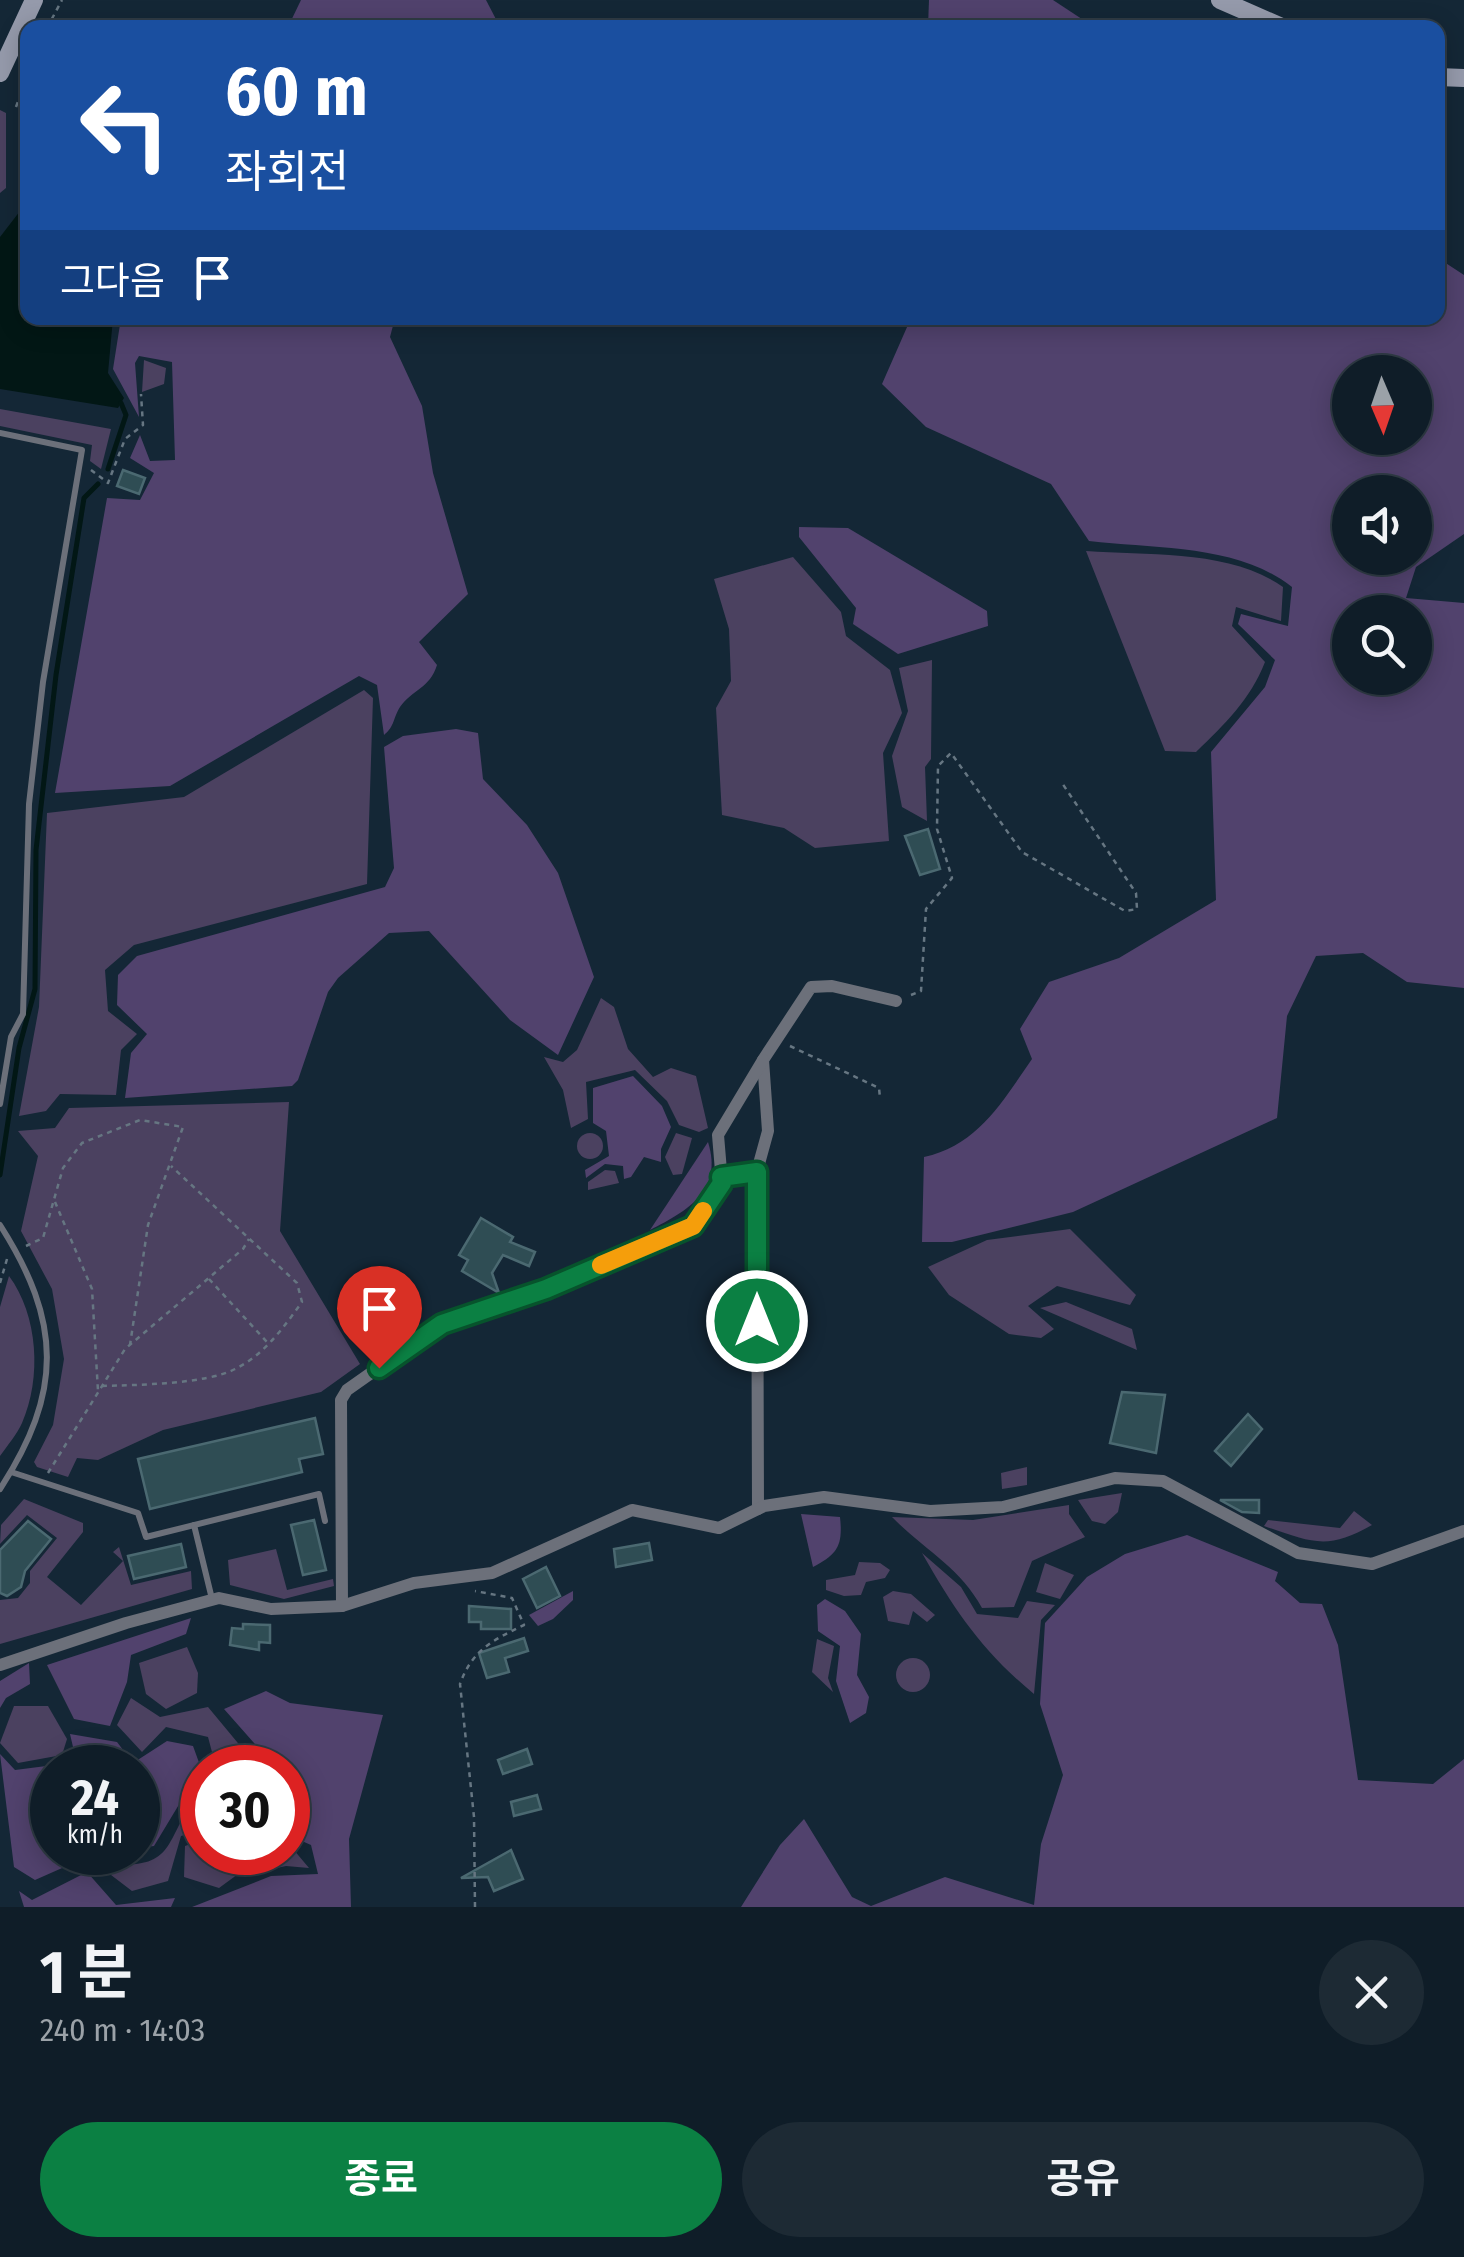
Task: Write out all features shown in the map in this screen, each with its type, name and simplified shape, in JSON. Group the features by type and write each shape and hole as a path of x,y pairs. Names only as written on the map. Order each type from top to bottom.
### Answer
{"main road":[{"path":"1220,0 1266,20"},
{"path":"0,73 20,30"}],"street":[{"path":"342,1606 340,1400 347,1390 442,1324 546,1289 693,1226 722,1183 718,1135 811,987 832,986 896,1001"},
{"path":"758,1509 757,1172 768,1131 763,1060"},
{"path":"721,1177 757,1172"},
{"path":"0,1666 212,1600 271,1608 342,1606 414,1583 492,1573 632,1510 719,1528 758,1509 824,1498 930,1511 1003,1507 1114,1478 1163,1481 1298,1553 1372,1564 1464,1531"}],"lane":[{"path":"0,433 82,450 43,682 29,804 23,1014 11,1037 0,1104"},
{"path":"0,1225 30,1270 44,1315 46,1380 29,1444 0,1489"},
{"path":"11,1472 138,1513 146,1537 319,1494 325,1522"},
{"path":"194,1525 212,1600"}],"path":[{"path":"16,108 20,97"},
{"path":"82,464 108,483 126,439 142,424 141,394"},
{"path":"896,1001 921,991 926,910 952,878 937,828 938,766 950,753 1022,852 1124,911 1137,909 1136,893 1062,783"},
{"path":"776,1040 879,1088 880,1098"},
{"path":"0,1283 15,1247 43,1238 63,1168 82,1143 140,1120 182,1127 148,1224 130,1345"},
{"path":"102,1386 163,1383 234,1370 268,1344 302,1302 297,1283 171,1166"},
{"path":"55,1202 92,1289 98,1393"},
{"path":"42,1482 130,1345 209,1279 250,1236"},
{"path":"209,1279 268,1344"},
{"path":"459,1577 474,1591 512,1598 524,1624 482,1646 467,1664 460,1684 474,1817 475,1907"}],"shaded area":[{"path":"301,0 486,0 496,20 291,20"},
{"path":"929,0 1053,0 1083,20 928,20"},
{"path":"0,110 6,113 6,188 0,193"},
{"path":"20,211 20,325 112,325 108,373 124,398 118,408 0,389 0,237"},
{"path":"1445,263 1464,275 1464,534 1432,556 1432,475 1332,475 1332,575 1413,575 1407,595 1332,595 1332,695 1432,695 1432,600 1464,603 1464,988 1407,982 1363,953 1316,956 1287,1016 1277,1118 1073,1212 952,1242 922,1242 924,1157 959,1143 974,1132 1010,1091 1032,1059 1020,1029 1049,982 1119,958 1216,900 1211,752 1265,687 1275,660 1238,624 1241,614 1288,626 1292,587 1270,573 1222,556 1089,541 1051,484 926,427 882,384 908,325 1445,325"},
{"path":"120,325 393,325 390,337 422,406 433,473 468,594 419,642 437,665 430,679 400,707 384,735 377,685 359,676 170,786 55,793 107,498 140,500 154,473 130,458 140,435 150,461 175,460 172,362 139,356 135,363 139,417 113,369"},
{"path":"144,360 166,368 164,384 142,392"},
{"path":"0,409 111,429 101,469 90,461 92,445 0,426"},
{"path":"799,527 848,528 987,611 988,626 898,654 853,624 856,608 799,537"},
{"path":"1086,551 1214,560 1262,575 1283,587 1281,621 1236,607 1232,626 1265,662 1244,700 1196,752 1165,751"},
{"path":"793,557 841,612 846,636 890,670 902,713 883,753 889,841 815,848 784,828 722,815 716,708 731,681 729,629 714,579"},
{"path":"932,660 931,759 925,767 927,821 902,807 892,756 908,711 899,668"},
{"path":"364,690 373,698 367,884 134,945 105,970 108,1011 137,1034 121,1050 116,1095 60,1094 46,1111 19,1116 39,1007 47,813 184,797"},
{"path":"456,729 478,733 483,779 527,825 558,873 594,977 558,1055 510,1020 429,931 389,933 338,978 328,992 298,1080 292,1086 125,1098 131,1053 147,1034 117,1005 118,975 137,956 385,887 394,868 384,747 403,736"},
{"path":"601,998 614,1007 628,1049 653,1077 671,1068 696,1076 708,1128 699,1132 679,1125 667,1101 635,1070 586,1082 588,1119 571,1128 563,1090 544,1057 563,1062 577,1050"},
{"path":"633,1076 662,1106 671,1127 661,1149 661,1162 644,1157 631,1177 624,1179 623,1166 605,1164 586,1178 585,1170 609,1156 606,1131 593,1123 593,1088"},
{"path":"289,1102 280,1231 360,1364 321,1392 163,1430 98,1460 77,1458 68,1477 37,1467 34,1462 53,1425 64,1359 52,1289 21,1231 38,1156 18,1131 55,1128 69,1108"},
{"path":"590,1133 599,1137 603,1146 599,1155 590,1159 581,1155 577,1146 581,1137"},
{"path":"676,1133 692,1138 682,1174 673,1175 665,1157"},
{"path":"708,1142 711,1173 707,1186 678,1215 650,1230"},
{"path":"605,1170 615,1171 619,1183 588,1190 588,1182"},
{"path":"1070,1229 1136,1295 1130,1305 1057,1286 1028,1306 1054,1329 1041,1338 1009,1334 949,1295 928,1267 987,1240"},
{"path":"9,1276 26,1309 34,1367 22,1423 0,1456 0,1307"},
{"path":"1066,1302 1132,1329 1137,1350 1040,1308"},
{"path":"1027,1467 1027,1485 1002,1489 1001,1473"},
{"path":"1122,1493 1118,1512 1105,1524 1092,1521 1078,1500"},
{"path":"24,1499 83,1523 83,1532 47,1577 81,1605 123,1561 113,1552 119,1547 131,1585 191,1571 192,1589 0,1644 0,1600 18,1598 30,1583 30,1571 57,1538 27,1515 0,1544 1,1525"},
{"path":"1069,1505 1069,1514 1085,1537 1032,1561 1014,1607 982,1608 963,1581 892,1517 973,1520"},
{"path":"1354,1511 1372,1525 1330,1541 1307,1540 1264,1526 1268,1520 1340,1528"},
{"path":"801,1514 840,1517 837,1548 813,1567"},
{"path":"1187,1535 1278,1572 1275,1581 1300,1603 1322,1604 1338,1645 1358,1780 1433,1784 1464,1759 1464,1907 741,1907 780,1845 804,1819 852,1897 871,1906 945,1877 1034,1905 1041,1844 1063,1775 1040,1704 1045,1623 1087,1577 1125,1554"},
{"path":"276,1549 287,1590 333,1579 334,1586 284,1599 230,1585 228,1560"},
{"path":"922,1553 961,1587 977,1614 1018,1618 1027,1601 1055,1605 1041,1620 1034,1694 971,1629"},
{"path":"859,1562 880,1563 890,1570 885,1578 866,1582 861,1595 844,1596 826,1590 826,1580 855,1575"},
{"path":"1045,1563 1074,1575 1060,1599 1036,1592"},
{"path":"573,1591 573,1600 553,1619 538,1626 529,1615"},
{"path":"893,1591 911,1594 935,1615 927,1622 913,1611 909,1625 888,1621 883,1597"},
{"path":"825,1599 845,1611 861,1634 857,1675 869,1697 866,1713 850,1723 836,1681 840,1646 818,1631 817,1605"},
{"path":"191,1618 186,1634 131,1655 127,1682 110,1726 74,1719 47,1665"},
{"path":"817,1639 834,1646 828,1678 833,1692 812,1672"},
{"path":"187,1647 198,1673 197,1693 166,1709 146,1694 139,1663"},
{"path":"913,1658 925,1663 930,1675 925,1687 913,1692 901,1687 896,1675 901,1663"},
{"path":"29,1663 30,1684 6,1698 0,1708 0,1681"},
{"path":"266,1691 290,1703 383,1715 349,1839 351,1907 192,1907 271,1876 318,1874 310,1845 310,1745 256,1745 224,1709"},
{"path":"131,1698 160,1717 208,1707 240,1745 210,1745 208,1737 166,1727 149,1745 136,1745 117,1725"},
{"path":"14,1706 48,1706 67,1739 65,1745 30,1745 30,1761 18,1763 0,1743"},
{"path":"70,1734 119,1745 73,1745"},
{"path":"167,1741 188,1745 180,1745 180,1803 160,1836 160,1746"},
{"path":"0,1754 15,1770 30,1768 30,1875 46,1875 35,1880 14,1867"},
{"path":"180,1824 180,1839 168,1881 132,1891 111,1875 160,1875 160,1854"},
{"path":"81,1875 90,1875 116,1905 175,1898 171,1907 24,1907 19,1891 32,1900"},
{"path":"184,1875 237,1875 219,1888"}],"building":[{"path":"123,470 145,478 139,494 117,486"},
{"path":"928,829 940,869 920,875 905,836"},
{"path":"481,1218 513,1237 510,1242 535,1252 529,1266 503,1255 492,1273 499,1293 462,1271 468,1260 459,1255"},
{"path":"1122,1392 1165,1395 1156,1453 1110,1443"},
{"path":"1248,1414 1262,1429 1231,1466 1215,1451"},
{"path":"315,1418 323,1454 299,1459 302,1472 150,1509 138,1459"},
{"path":"1220,1500 1259,1500 1259,1513 1242,1512"},
{"path":"314,1520 326,1570 303,1575 291,1525"},
{"path":"28,1521 51,1539 25,1571 21,1587 7,1596 0,1593 0,1550"},
{"path":"649,1543 652,1560 616,1567 614,1549"},
{"path":"181,1544 186,1567 134,1579 128,1556"},
{"path":"546,1567 560,1596 537,1608 523,1579"},
{"path":"469,1606 511,1609 511,1629 481,1629 481,1622 469,1622"},
{"path":"243,1624 270,1625 270,1643 259,1642 259,1650 230,1645 232,1628 243,1629"},
{"path":"524,1638 528,1651 505,1658 509,1672 487,1678 479,1653"},
{"path":"527,1749 532,1764 503,1774 498,1760"},
{"path":"537,1795 541,1809 514,1816 511,1802"},
{"path":"511,1850 523,1879 494,1891 488,1877 461,1878"}],"waterway":[{"path":"108,469 126,415 121,403"},
{"path":"0,1175 19,1048 35,989 36,850 56,675 84,498 98,484"}],"slow traffic":[{"path":"601,1265 693,1226 703,1211"}],"route":[{"path":"379,1368 442,1324 546,1289 693,1226 722,1183 721,1177 757,1172 757,1321"}]}
